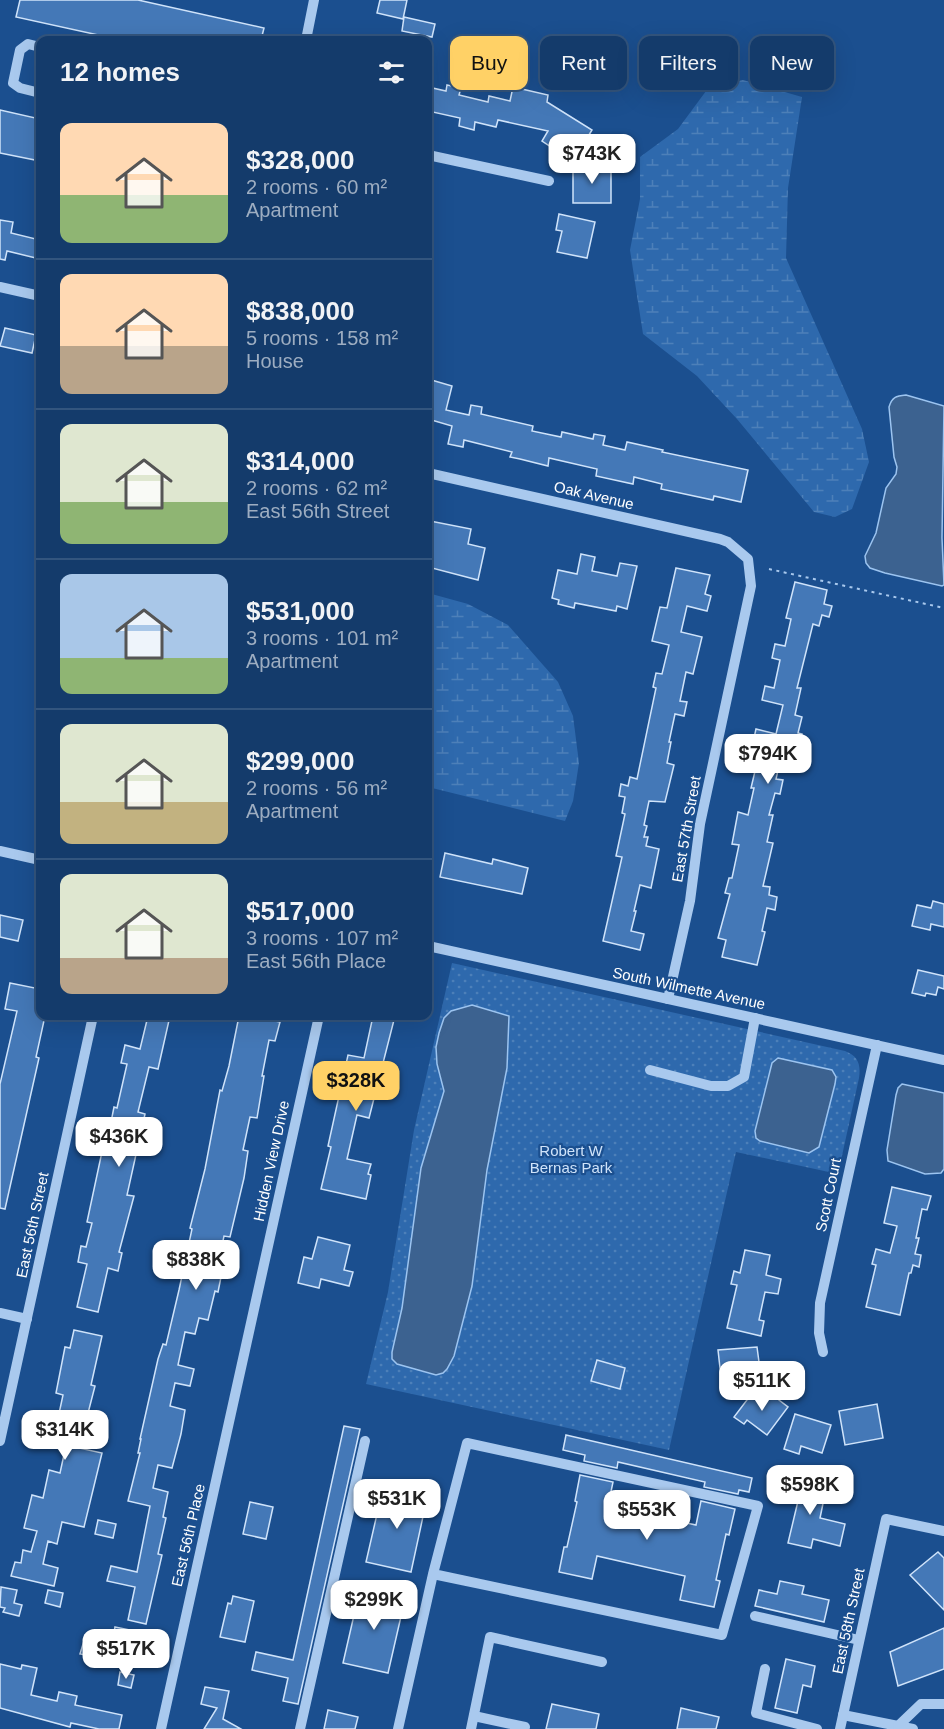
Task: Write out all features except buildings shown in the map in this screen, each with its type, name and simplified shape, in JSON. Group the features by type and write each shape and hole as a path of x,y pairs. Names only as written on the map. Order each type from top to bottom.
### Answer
{"street":[{"path":"307,36 314,0"},
{"path":"36,46 28,44 20,50 13,83 20,88 36,92"},
{"path":"432,156 549,181"},
{"path":"0,287 36,295"},
{"name":"Oak Avenue","path":"432,474 720,539 728,542 748,559"},
{"name":"East 57th Street","path":"669,999 690,900 700,824 751,586 748,559"},
{"path":"0,851 36,859"},
{"name":"South Wilmette Avenue","path":"432,947 944,1060"},
{"path":"650,1070 711,1086 728,1086 744,1077 755,1018"},
{"name":"East 56th Street","path":"0,1441 92,1020"},
{"name":"Hidden View Drive","path":"246,1348 318,1020"},
{"name":"Scott Court","path":"823,1352 819,1333 820,1302 877,1045"},
{"path":"0,1313 27,1319"},
{"name":"East 56th Place","path":"160,1729 246,1348"},
{"path":"300,1729 365,1441"},
{"path":"398,1729 433,1574 467,1443 758,1506 722,1635 433,1574"},
{"name":"East 58th Street","path":"840,1729 886,1519 944,1531"},
{"path":"754,1616 859,1640"},
{"path":"471,1729 490,1637 603,1662"},
{"path":"765,1669 756,1713 817,1729"},
{"path":"897,1728 921,1704 944,1704"},
{"path":"843,1715 897,1728 913,1729"},
{"path":"474,1716 525,1727"}],"path":[{"path":"769,569 944,608"}],"green space":[{"path":"738,81 750,82 750,90 778,90 802,97 788,188 786,258 862,429 869,462 852,509 835,517 814,512 737,419 697,376 643,334 630,250 640,199 640,157 678,129 707,90 738,90"},
{"path":"432,594 468,604 508,625 558,682 573,716 579,763 573,801 565,821 432,788"},
{"name":"Robert W Bernas Park","path":"452,963 845,1051 858,1061 859,1078 838,1174 736,1152 669,1450 366,1384 388,1292 414,1130"}],"shaded area":[{"path":"906,395 944,406 942,538 944,585 942,586 885,573 870,568 866,563 865,556 876,533 886,488 896,474 889,407 895,398"},
{"path":"472,1005 509,1016 507,1068 487,1170 472,1286 454,1356 447,1369 436,1375 397,1364 392,1359 392,1352 402,1308 421,1168 444,1091 437,1064 436,1047 439,1033 444,1018 451,1011"},
{"path":"778,1058 832,1070 836,1077 819,1147 809,1153 756,1138 755,1131 772,1063"},
{"path":"902,1084 944,1093 944,1169 941,1173 925,1174 888,1161 887,1150 896,1095"}]}
